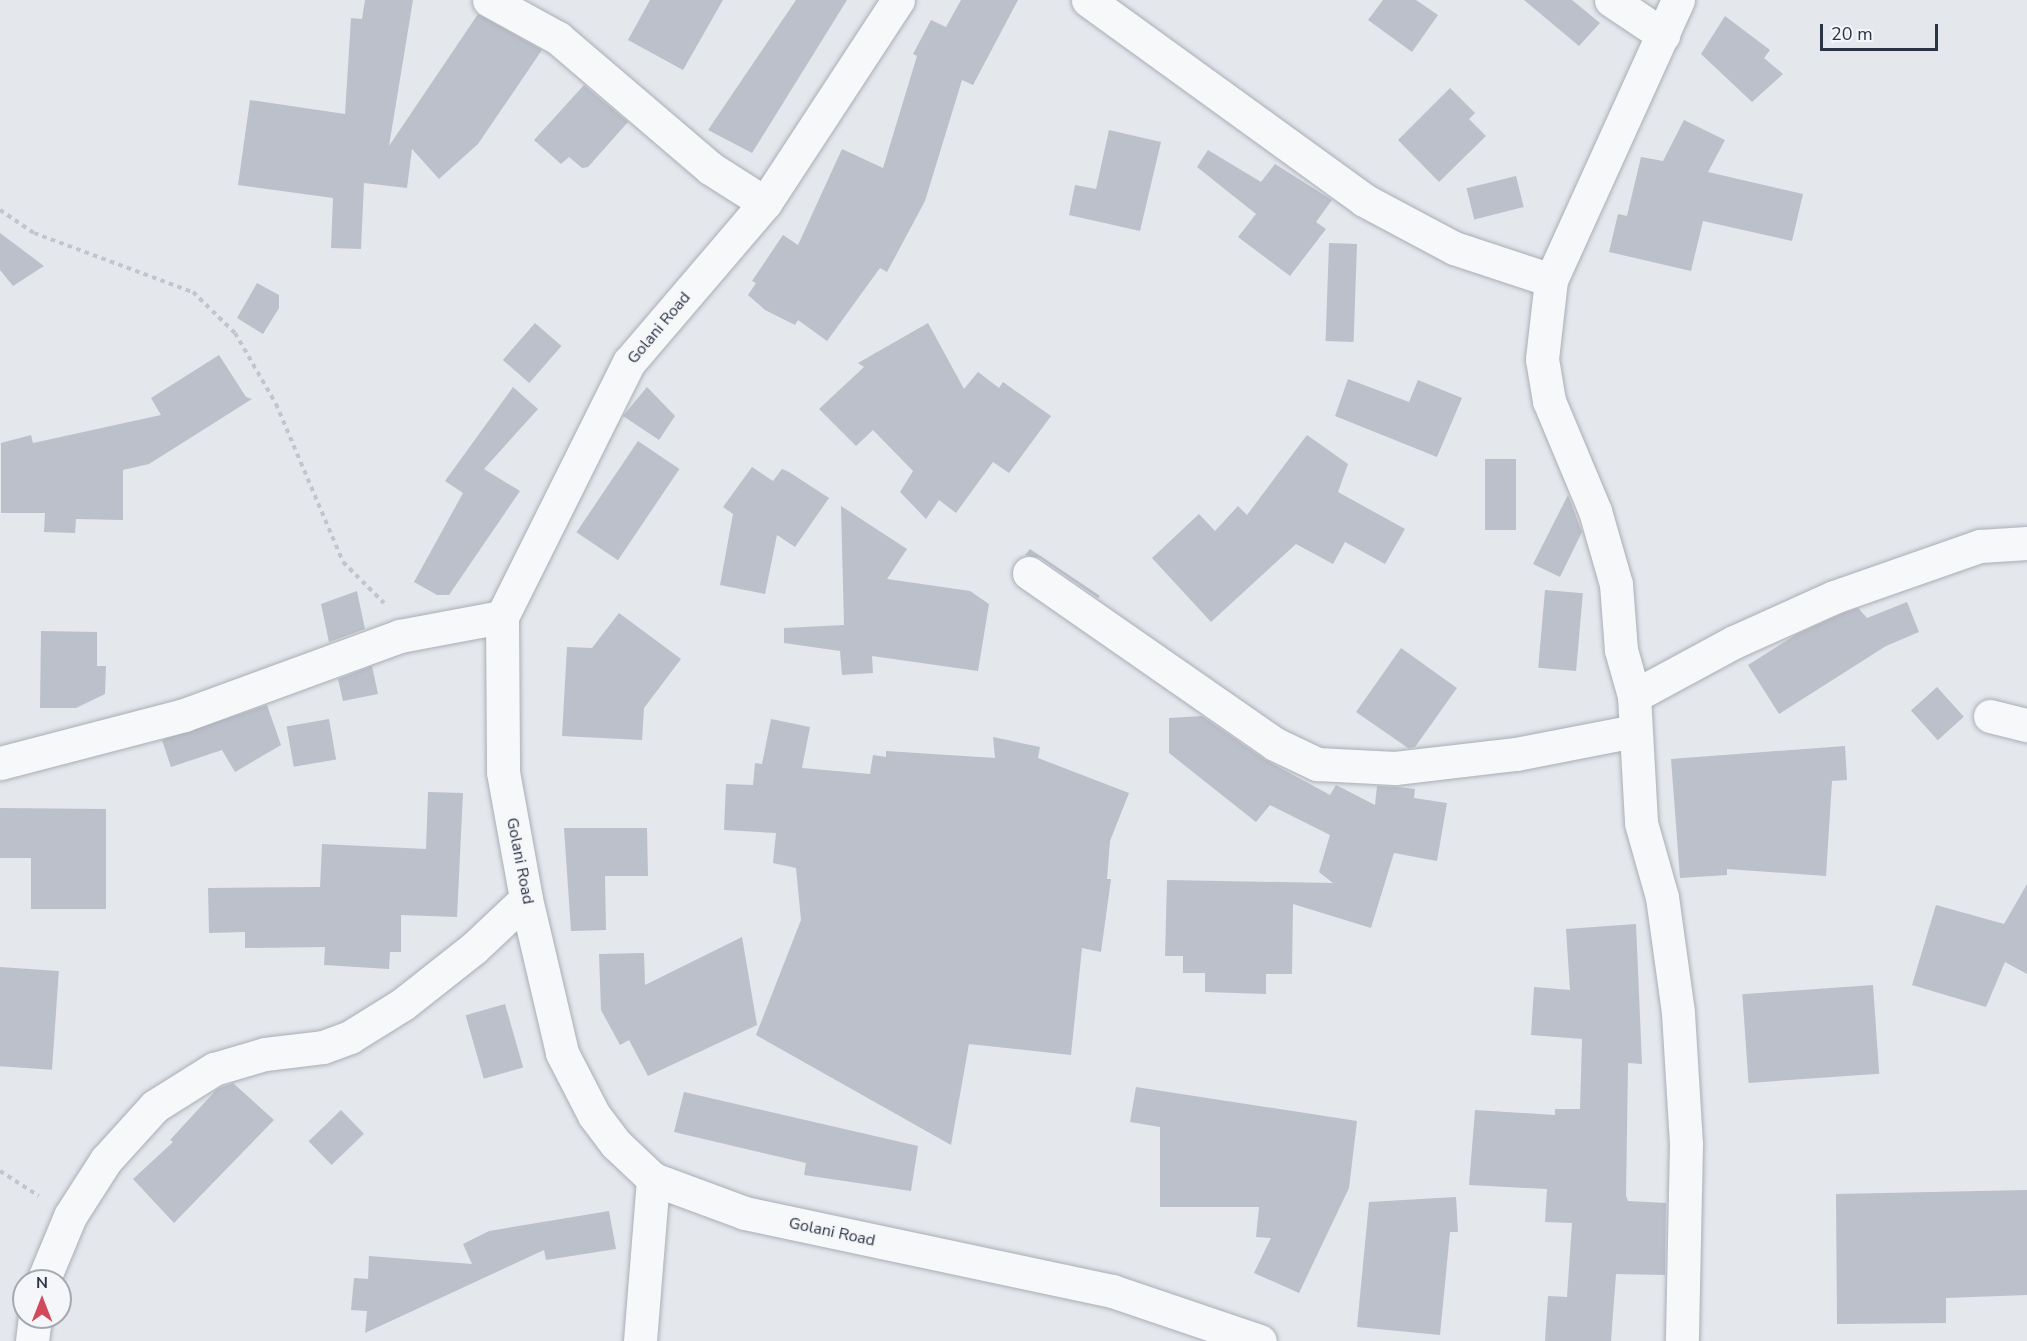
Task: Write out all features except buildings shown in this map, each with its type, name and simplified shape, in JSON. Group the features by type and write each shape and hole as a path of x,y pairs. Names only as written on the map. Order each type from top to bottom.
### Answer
{"street":[{"path":"489,0 558,38 710,168 765,203"},
{"name":"Golani Road","path":"898,0 765,203 629,362 502,616 503,772 526,899 562,1053 594,1115 616,1144 653,1179 745,1213 1112,1291 1260,1341"},
{"path":"1088,0 1364,200 1454,248 1551,280"},
{"path":"1611,0 1664,35"},
{"path":"1678,0 1551,280 1542,359 1550,402 1601,532 1616,584 1621,650 1634,696 1634,731 1641,823 1662,897 1678,1013 1686,1144 1682,1341"},
{"path":"1634,696 1734,642 1834,597 1980,546 2027,543"},
{"path":"1029,573 1275,744 1317,764 1395,768 1516,754 1634,731"},
{"path":"0,763 184,715 400,636 502,616"},
{"path":"1990,716 2027,725"},
{"path":"48,1269 70,1216 106,1160 155,1107 214,1069 265,1054 323,1047 350,1037 403,1004 474,948 526,899"},
{"path":"640,1341 653,1179"}],"path":[{"path":"0,210 34,233 193,292 235,333 276,404 343,562 381,598 400,636"},
{"path":"0,1171 70,1216"}]}
